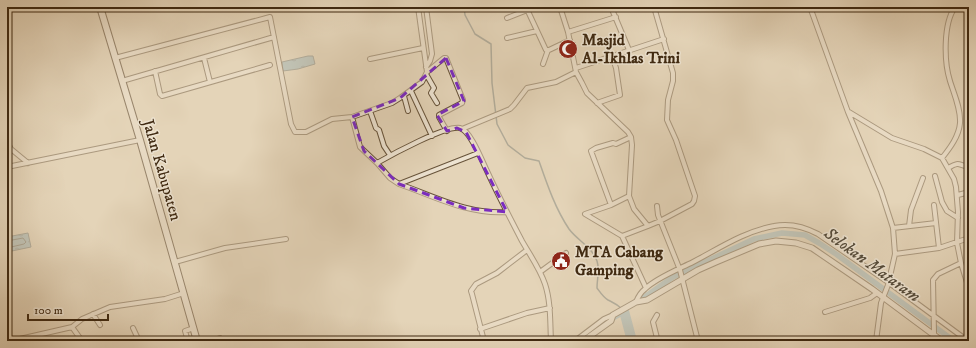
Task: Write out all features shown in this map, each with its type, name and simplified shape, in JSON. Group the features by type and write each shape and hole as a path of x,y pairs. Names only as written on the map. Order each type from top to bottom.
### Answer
{"main road":[{"name":"Jalan Kabupaten","path":"100,7 140,140 197,341"}],"street":[{"path":"418,7 426,71 434,88 431,93 437,103"},
{"path":"115,58 270,17 290,120 295,132 306,132 332,119 352,117 392,103 422,82 432,54 426,7"},
{"path":"507,18 527,8 535,7"},
{"path":"560,7 568,32 576,70 587,93 628,132 631,137 630,196 634,209 648,226"},
{"path":"611,7 629,50"},
{"path":"622,236 660,221 692,204 695,196 676,140 667,120 668,100 673,77 664,39 654,7"},
{"path":"810,7 848,112 881,191 893,228 895,254 878,318 876,341"},
{"path":"942,158 954,141 960,125 957,105 947,71 946,46 949,18 955,7"},
{"path":"527,8 545,49 548,50"},
{"path":"420,18 427,18"},
{"path":"568,32 616,18"},
{"path":"507,38 537,31"},
{"path":"122,81 274,37"},
{"path":"377,163 415,143 447,130 455,128 462,129 500,114 514,105 527,88 556,82 576,70 629,50 664,39"},
{"path":"543,64 548,50 570,40"},
{"path":"370,59 423,48"},
{"path":"597,103 620,95 616,68 612,56"},
{"path":"204,58 210,82"},
{"path":"426,71 446,58 463,100 462,103 438,115 447,130"},
{"path":"155,71 160,94 162,96 270,65"},
{"path":"410,91 432,136"},
{"path":"404,96 408,111"},
{"path":"370,111 376,128 379,130 384,146 390,155"},
{"path":"848,112 892,138 942,158 955,183 958,195 957,243 969,289"},
{"path":"352,117 360,147 390,178 399,184 464,208 486,212 507,212"},
{"path":"462,129 466,132 478,153 507,212 540,272 545,284 550,308 551,341"},
{"path":"611,205 591,152 596,148 613,142 616,144 631,137"},
{"path":"7,167 140,140"},
{"path":"7,142 11,149 28,163"},
{"path":"399,184 478,153"},
{"path":"948,168 961,163 969,168"},
{"path":"935,176 942,202 947,212 958,218"},
{"path":"909,226 911,210 923,178"},
{"path":"958,195 969,192"},
{"path":"630,196 611,205 585,214 622,236 646,288"},
{"path":"934,205 939,248"},
{"path":"656,206 660,221 682,278 698,340 687,341"},
{"path":"893,228 936,223"},
{"path":"635,303 646,288 679,269 750,234 775,226 794,226 811,230 818,234 968,341"},
{"path":"895,254 939,248 969,238"},
{"path":"175,262 225,248 286,239"},
{"path":"583,341 613,317 635,303 647,300 682,278 759,244 785,242 809,246 877,293 884,296 934,333 942,341"},
{"path":"484,341 472,294 472,288 478,282 497,272 527,250"},
{"path":"540,272 566,253"},
{"path":"934,333 933,280 938,274 961,263"},
{"path":"10,341 72,327 82,319 110,307 160,300 184,293"},
{"path":"825,312 870,298 877,293"},
{"path":"480,329 526,313 550,308"},
{"path":"93,314 100,325"},
{"path":"657,316 654,322 657,338 660,341"},
{"path":"575,341 604,319 613,317"},
{"path":"72,327 82,341"},
{"path":"133,328 138,341"},
{"path":"188,341 185,331 194,328"},
{"path":"212,341 220,338"}],"highlighted area":[{"path":"446,58 464,101 437,115 447,131 457,128 466,132 507,212 464,208 399,184 364,151 352,117 400,98"}],"water":[{"path":"313,56 315,64 298,69 283,71 282,62"},
{"path":"28,233 31,247 7,252 7,237"}],"waterway":[{"path":"464,7 465,15 475,34 491,44 492,83 497,124 508,145 525,158 539,161 552,196 564,221 572,233 595,256 598,264 597,288 606,299 622,309"},
{"name":"Selokan Mataram","path":"639,301 673,277 754,239 782,233 805,235 836,254 954,341"},
{"path":"624,311 632,341"},
{"name":"Selokan Mataram","path":"579,341 605,322 624,312"}],"place":[{"name":"Masjid Al-Ikhlas Trini","path":"568,49"},
{"name":"MTA Cabang Gamping","path":"561,261"}]}
